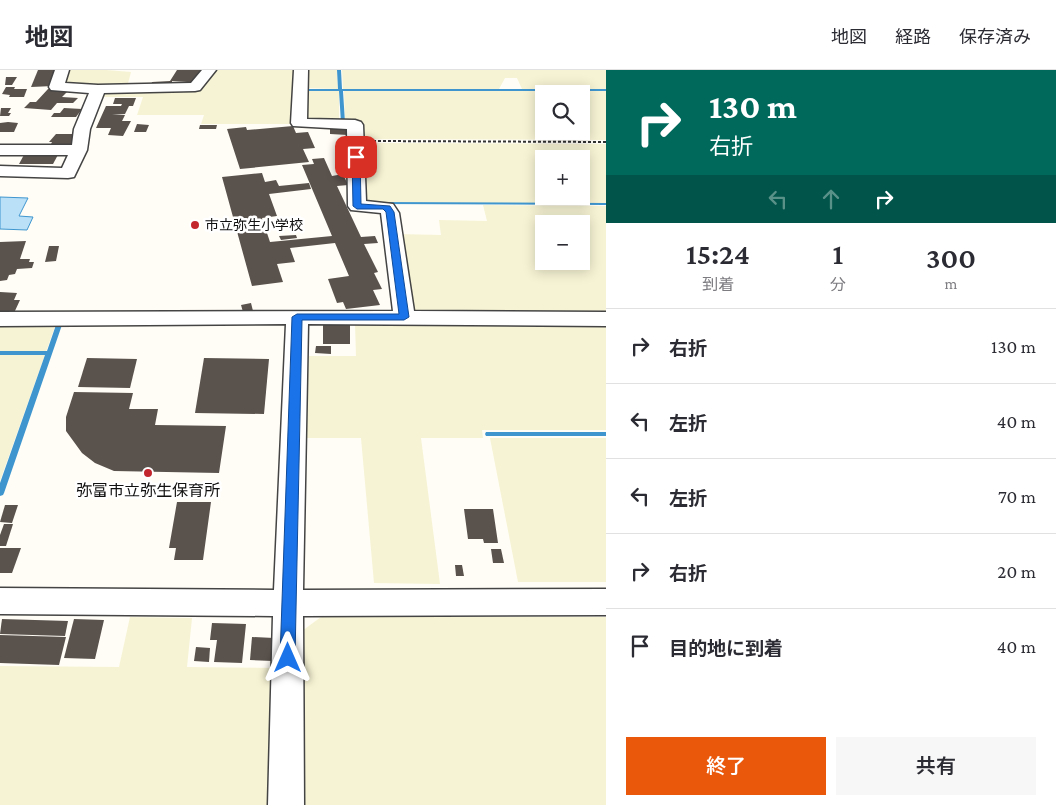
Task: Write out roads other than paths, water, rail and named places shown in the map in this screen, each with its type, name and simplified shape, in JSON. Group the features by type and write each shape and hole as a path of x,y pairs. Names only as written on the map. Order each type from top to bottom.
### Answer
{"street":[{"path":"62,70 56,87 98,89 195,87 209,70"},
{"path":"301,70 299,123 355,125 357,206 383,206 390,212 404,317"},
{"path":"0,171 68,173 79,150 82,129 98,89"},
{"path":"0,150 79,150"},
{"path":"286,805 288,603 297,317"},
{"path":"0,319 297,317 606,318"},
{"path":"0,601 288,603 606,602"}],"water":[{"path":"0,197 28,198 19,216 33,217 27,230 0,229"}],"waterway":[{"path":"339,70 341,90"},
{"path":"305,90 341,90"},
{"path":"341,90 606,90"},
{"path":"341,90 343,123"},
{"path":"379,203 606,204"},
{"path":"0,493 60,322"},
{"path":"0,353 49,353"},
{"path":"488,434 606,434"}],"place":[{"name":"市立弥生小学校","path":"195,225"},
{"name":"弥富市立弥生保育所","path":"148,473"}]}
